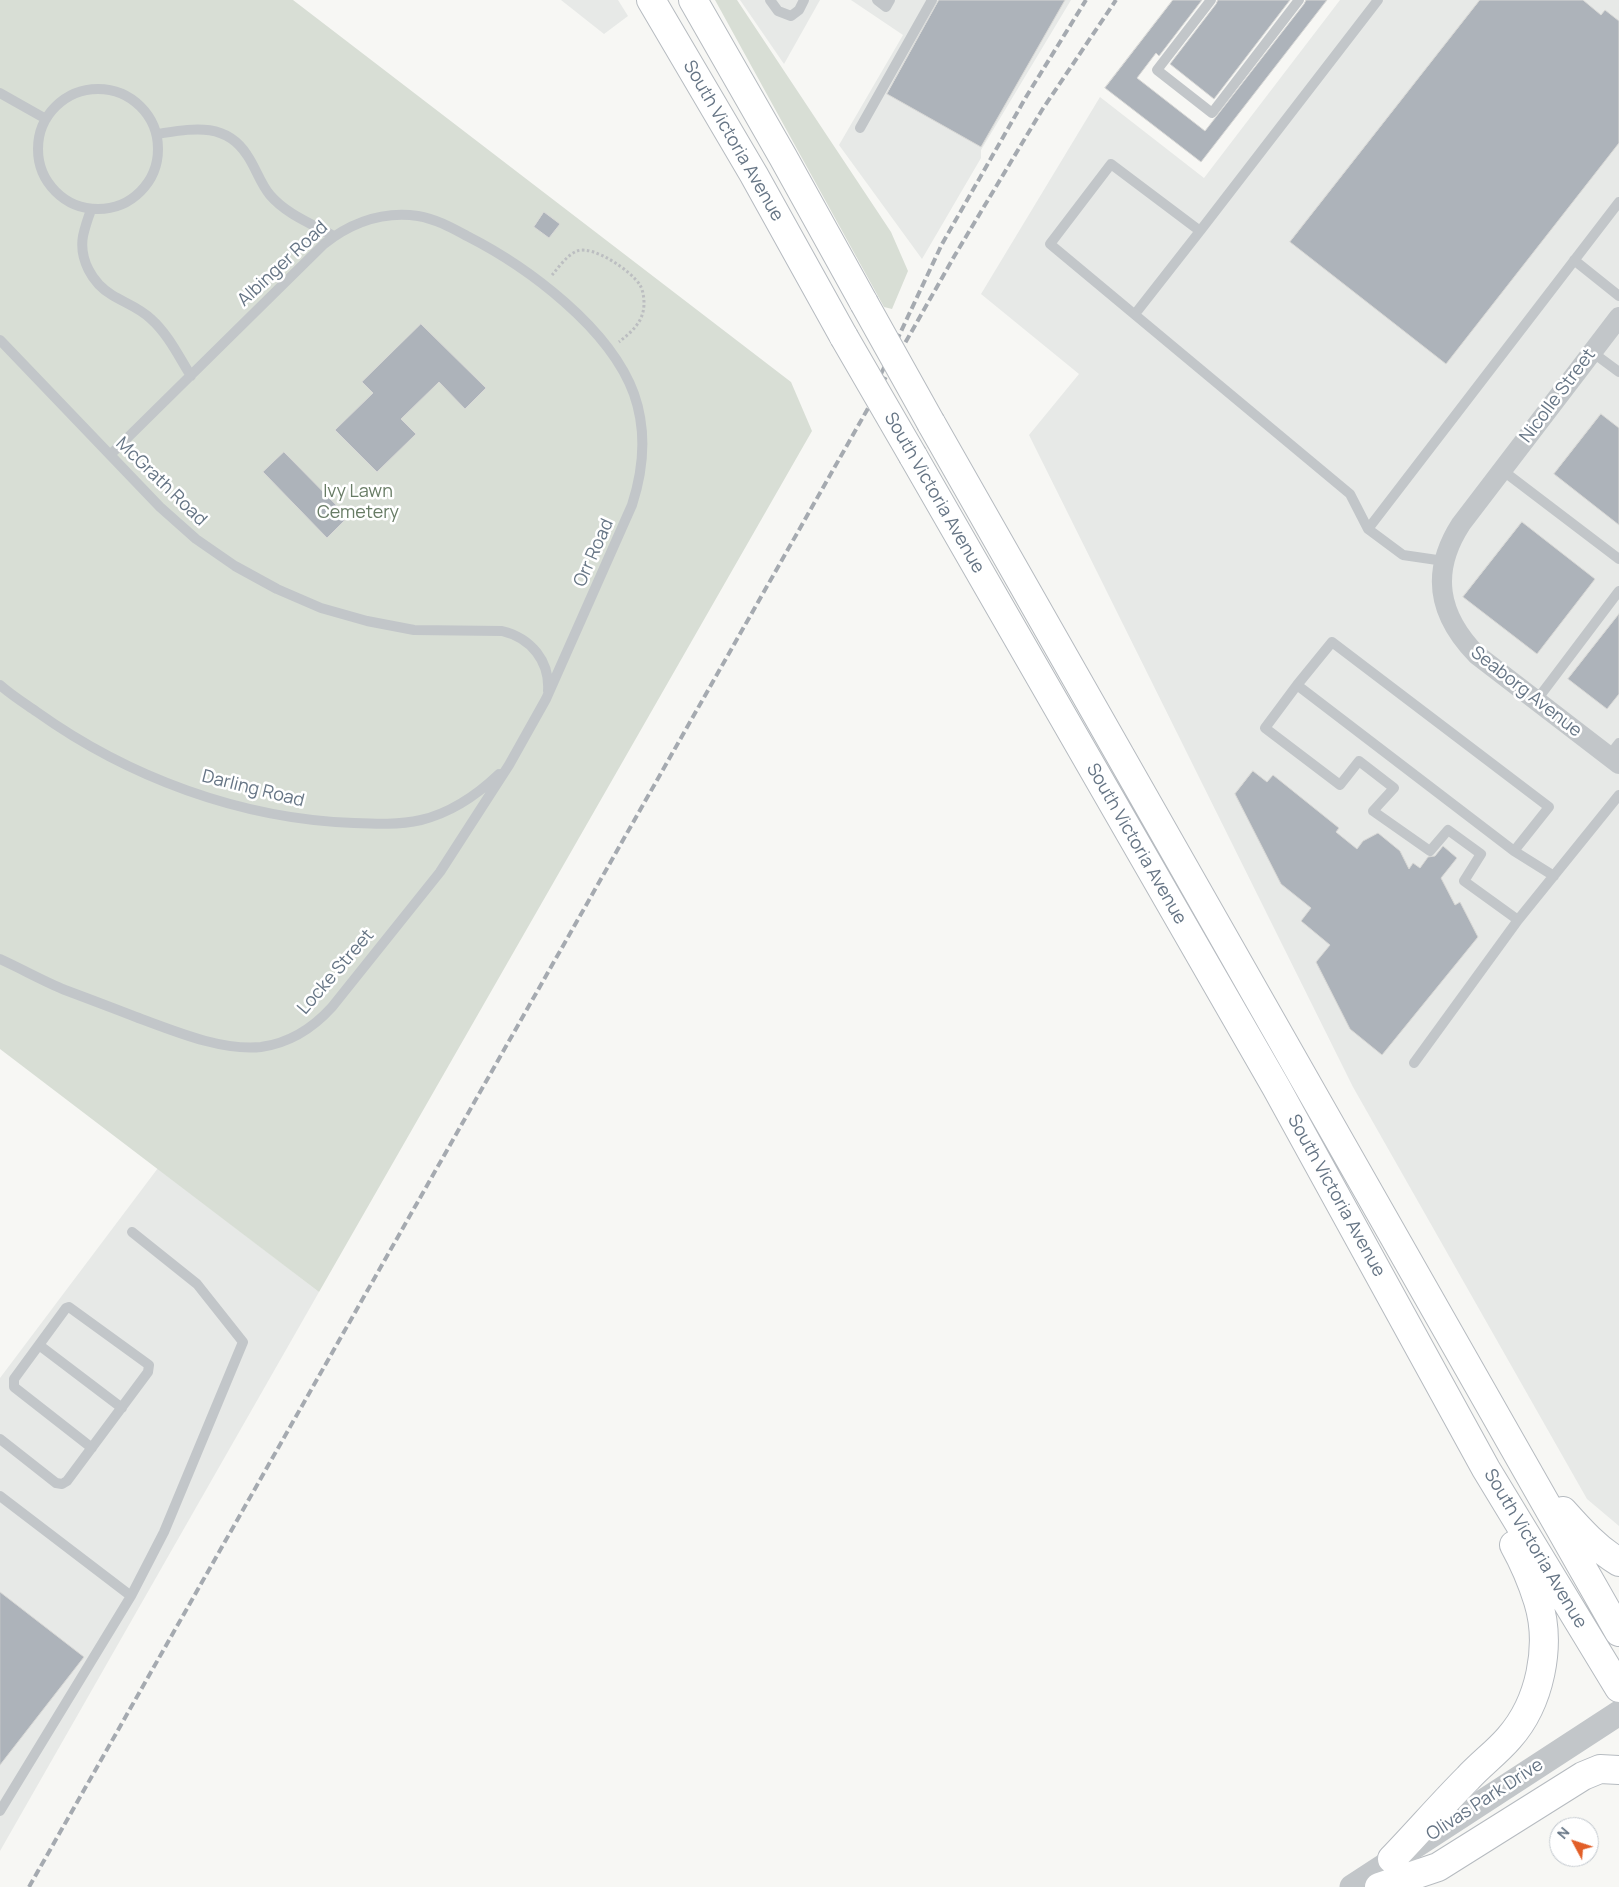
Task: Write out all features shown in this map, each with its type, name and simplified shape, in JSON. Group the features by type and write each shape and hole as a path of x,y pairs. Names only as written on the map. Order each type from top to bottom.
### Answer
{"main road":[{"name":"South Victoria Avenue","path":"650,0 754,175 912,456 1271,1078 1486,1469 1619,1688"},
{"name":"South Victoria Avenue","path":"693,0 931,423 1619,1632"},
{"path":"1526,1467 1581,1532 1606,1554 1619,1562"},
{"path":"1392,1859 1468,1778 1510,1737 1532,1702 1541,1668 1544,1635 1539,1603 1526,1568 1499,1518 1486,1469"},
{"path":"1379,1887 1438,1867 1584,1776 1600,1769 1619,1770"}],"street":[{"name":"Nicolle Street","path":"1500,473 1619,317"},
{"name":"Seaborg Avenue","path":"1500,473 1453,536 1444,561 1442,575 1443,598 1450,619 1461,639 1477,656 1536,701 1616,754"},
{"name":"Olivas Park Drive","path":"1352,1887 1392,1859 1619,1714"}],"lane":[{"path":"770,0 778,11 791,16 799,10 804,0"},
{"path":"877,0 886,7 890,0"},
{"path":"860,128 932,0"},
{"path":"1211,0 1157,70 1212,113 1298,0"},
{"path":"1135,314 1378,0"},
{"path":"96,88 116,91 135,100 149,115 157,134 159,153 154,172 144,189 129,202 110,209 90,210 72,204 56,192 44,176 38,158 39,138 46,119 64,100 76,93 96,88"},
{"path":"0,93 46,119"},
{"path":"157,134 202,129 216,131 228,137 243,150 263,186 276,202 292,214 334,236"},
{"path":"1200,231 1111,164 1050,244 1350,494 1368,529 1403,555 1444,561"},
{"path":"1368,529 1619,202"},
{"path":"90,210 82,243 84,257 92,277 107,292 137,307 152,320 159,327 192,376"},
{"name":"Albinger Road","path":"110,455 324,244 356,223 375,217 394,215 420,216 445,224 486,245 525,270 561,299 608,347"},
{"path":"1574,260 1619,296"},
{"name":"McGrath Road","path":"0,340 160,507 196,539 235,566 277,589 321,608 367,621 414,630 502,631 520,637 534,648 544,663 548,681 546,699"},
{"name":"Orr Road","path":"509,765 546,699 632,505 642,468 643,450 639,412 627,377 608,347"},
{"path":"1592,352 1619,372"},
{"path":"1500,473 1619,559"},
{"path":"1536,701 1619,591"},
{"path":"1514,851 1549,807 1332,642 1265,728 1340,785 1359,761 1394,788 1373,811 1430,851 1448,830 1481,854 1464,881 1518,920"},
{"name":"Darling Road","path":"0,685 59,728 116,760 176,786 239,807 283,816 328,822 389,824 421,820 452,808 472,796 509,765"},
{"path":"1297,686 1514,851 1554,876"},
{"name":"Locke Street","path":"0,959 64,989 174,1031 238,1047 262,1047 285,1041 316,1023 332,1006 440,872 509,765"},
{"path":"1414,1063 1518,920 1619,796"},
{"path":"0,1811 131,1596 164,1532 243,1342 197,1284 132,1232"},
{"path":"0,1439 56,1483 62,1484 67,1481 92,1448 122,1408 148,1372 149,1365 69,1307 66,1308 14,1379 14,1387 92,1448"},
{"path":"39,1345 122,1408"},
{"path":"0,1496 131,1596"}],"path":[{"path":"544,286 572,254 579,250 598,253 614,261 640,285 644,299 643,312 636,326 608,347"}],"shaded area":[{"path":"561,0 618,0 628,16 604,34"},
{"path":"740,0 820,0 784,64"},
{"path":"851,0 1071,0 981,150 981,158 922,259 839,145 903,35"},
{"path":"1340,0 1619,0 1619,1526 1587,1499 1353,1087 1029,435 1079,374 981,294 1100,97 1204,178"},
{"path":"158,1168 319,1292 0,1851 0,1378"}],"green space":[{"name":"Ivy Lawn Cemetery","path":"0,0 293,0 791,382 812,431 319,1292 0,1049"},
{"path":"715,0 737,0 891,232 908,271 892,309 884,307"}],"building":[{"path":"939,0 1065,0 981,147 887,94"},
{"path":"1173,0 1202,0 1159,56 1156,53 1137,78 1205,131 1306,0 1327,0 1201,162 1105,88"},
{"path":"1218,0 1290,0 1214,99 1170,64"},
{"path":"1480,0 1583,0 1601,15 1605,10 1619,21 1619,143 1446,364 1290,242"},
{"path":"544,212 560,224 549,238 534,227"},
{"path":"421,324 486,388 465,409 439,382 401,419 416,434 377,472 335,430 373,393 362,382"},
{"path":"1601,414 1619,428 1619,525 1554,474"},
{"path":"284,452 348,517 327,538 263,472"},
{"path":"1522,522 1595,579 1537,654 1463,597"},
{"path":"1619,614 1619,694 1607,709 1568,679"},
{"path":"1253,771 1267,782 1273,775 1339,828 1336,832 1357,849 1363,841 1378,833 1400,851 1409,869 1413,863 1420,868 1428,857 1435,856 1443,846 1457,858 1441,878 1455,905 1460,902 1478,937 1382,1055 1350,1029 1316,962 1330,945 1301,921 1311,908 1281,884 1235,794"},
{"path":"0,1592 84,1657 0,1765"}],"railway":[{"path":"881,374 942,244 1026,97 1086,0"},
{"path":"29,1887 955,255 1042,110 1116,0"}]}
